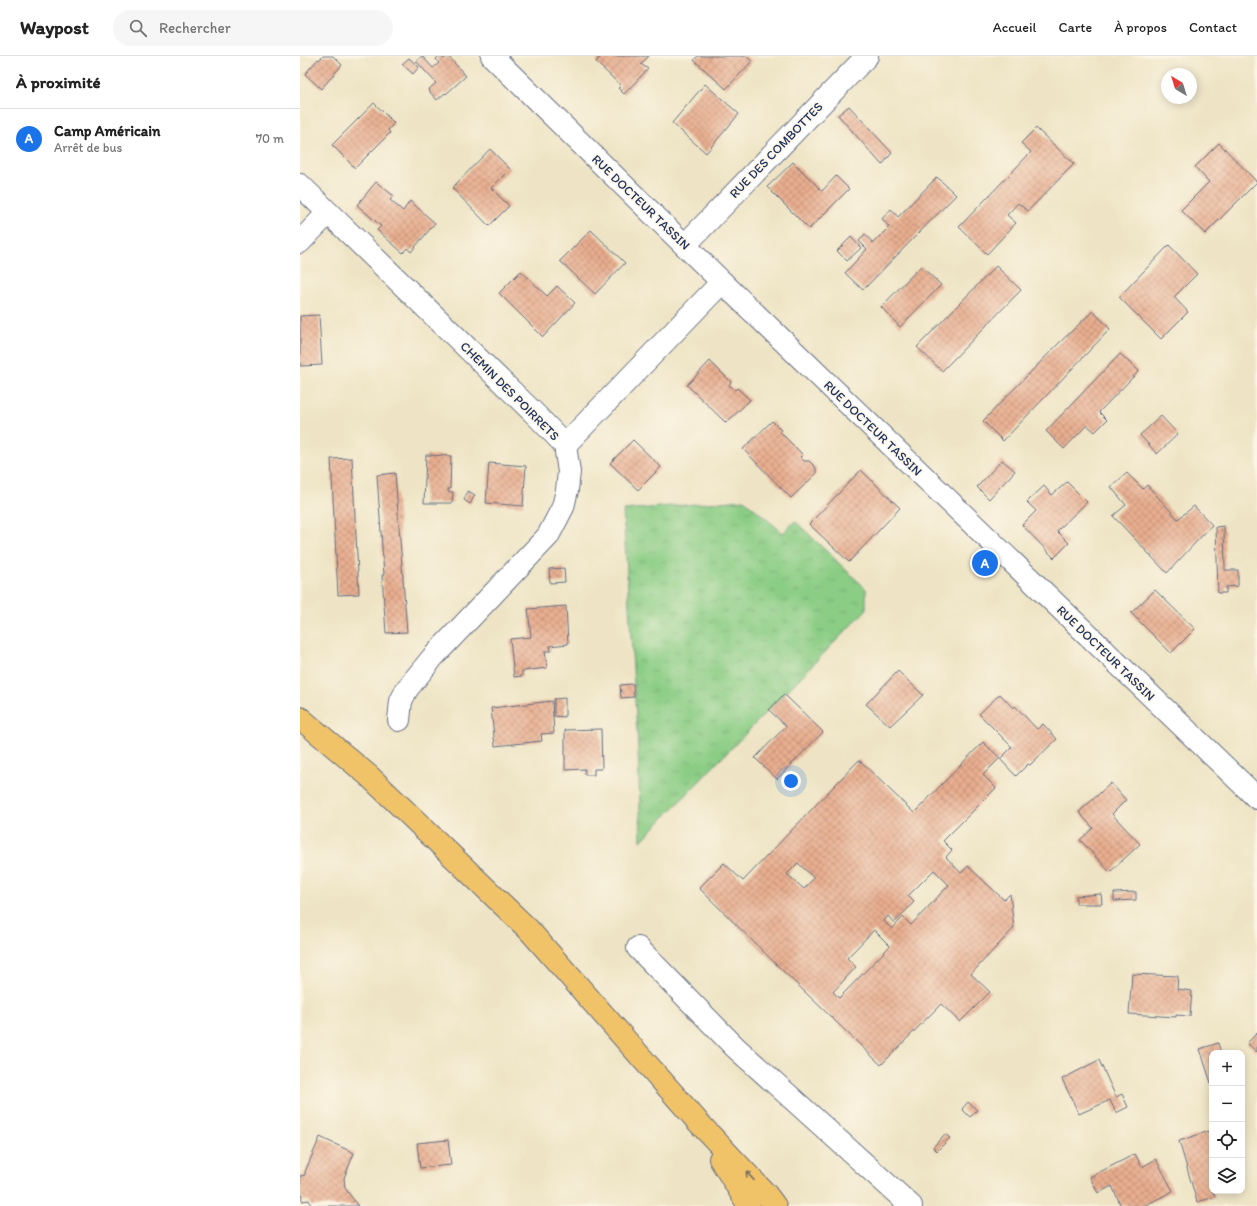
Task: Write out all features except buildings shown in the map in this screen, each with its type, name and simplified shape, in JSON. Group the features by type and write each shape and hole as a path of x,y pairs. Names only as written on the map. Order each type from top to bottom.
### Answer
{"main road":[{"path":"300,718 369,776 529,930 700,1123 766,1194 775,1206"},
{"path":"700,1123 749,1206"}],"street":[{"name":"RUE DOCTEUR TASSIN","path":"492,56 722,282 1257,798"},
{"name":"RUE DES COMBOTTES","path":"685,245 867,56"},
{"name":"CHEMIN DES POIRRETS","path":"300,185 565,445 569,472 567,490 563,506 548,536 433,656 407,689 401,701 399,720"},
{"path":"300,242 328,213"},
{"path":"565,445 722,282"},
{"path":"638,948 735,1047 910,1206"}],"green space":[{"path":"744,500 783,533 795,521 866,589 866,610 641,841 638,748 623,510"}],"place":[{"name":"Camp Américain","path":"985,563"}]}
